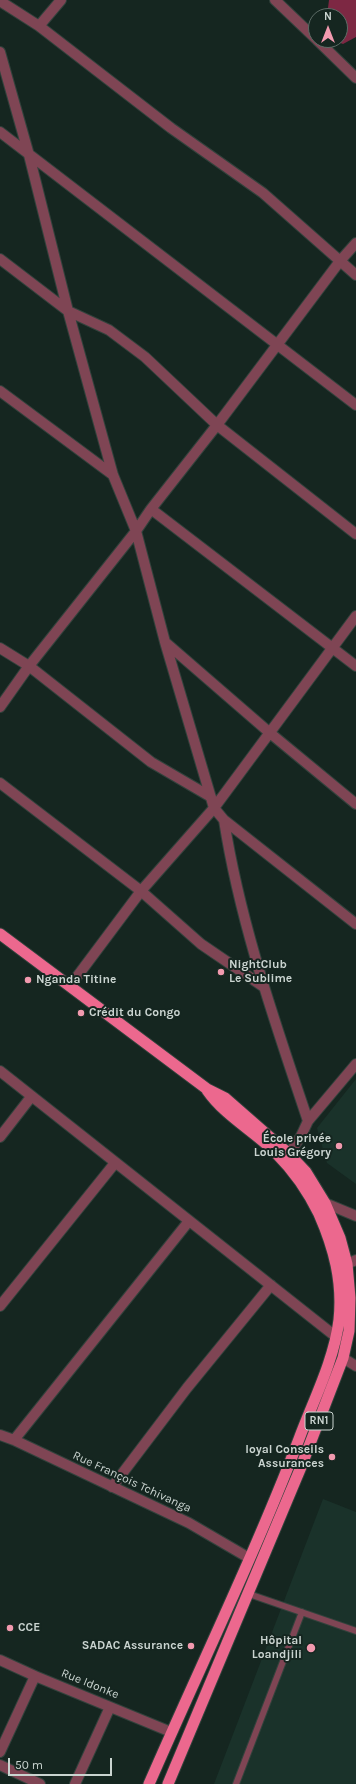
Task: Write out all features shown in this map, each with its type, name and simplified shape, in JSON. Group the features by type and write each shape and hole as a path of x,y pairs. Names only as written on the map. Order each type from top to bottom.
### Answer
{"highway":[{"name":"RN1","path":"0,934 207,1089 225,1098 289,1154 306,1172 325,1203 351,1262 349,1331 343,1358 301,1467 249,1594 168,1784"},
{"name":"RN1","path":"149,1784 250,1558 328,1365 339,1321 339,1273 335,1255 316,1208 295,1173 275,1152 216,1102 207,1089"}],"street":[{"path":"39,26 61,0"},
{"path":"275,0 308,32"},
{"path":"0,1 39,26 172,128 263,193 356,275"},
{"path":"324,48 356,78"},
{"path":"0,52 29,155 68,311 113,475 136,531 165,642 214,808 224,820 356,924"},
{"path":"0,132 356,405"},
{"path":"0,707 29,666 136,531 151,509 217,425 340,261 356,243"},
{"path":"0,259 68,311 109,330 145,357 217,425 356,534"},
{"path":"0,391 113,475"},
{"path":"151,509 356,666"},
{"path":"70,986 141,891 214,808 356,616"},
{"path":"165,642 270,733 356,804"},
{"path":"0,648 29,666 151,762 211,797"},
{"path":"0,783 141,891 201,944 264,987"},
{"path":"224,820 230,859 264,987 308,1121"},
{"path":"289,1154 301,1136 308,1121 356,1064"},
{"path":"0,1071 335,1336"},
{"path":"0,1137 31,1097"},
{"path":"0,1306 115,1163"},
{"path":"325,1203 356,1216"},
{"path":"14,1440 189,1221"},
{"path":"112,1487 187,1388 270,1285"},
{"path":"349,1331 356,1320"},
{"path":"343,1358 356,1366"},
{"name":"Rue François Tchivanga","path":"0,1435 14,1440 189,1523 250,1558"},
{"name":"Rue Idonke","path":"0,1660 35,1676 172,1732"},
{"path":"0,1752 35,1676"},
{"path":"75,1784 110,1707"},
{"path":"0,1765 40,1784"}],"lane":[{"path":"249,1594 356,1631"},
{"path":"236,1784 302,1612"}],"shaded area":[{"path":"329,0 356,0 356,37 348,41 348,8 328,8"},
{"name":"École privée Louis Grégory","path":"356,1079 356,1184 327,1163 317,1128"},
{"name":"Hôpital Loandjili","path":"323,1499 356,1512 356,1784 214,1784"}],"place":[{"name":"NightClub Le Sublime","path":"221,972"},
{"name":"Nganda Titine","path":"28,980"},
{"name":"Crédit du Congo","path":"81,1013"},
{"name":"École privée Louis Grégory","path":"339,1146"},
{"name":"loyal Conseils Assurances","path":"332,1457"},
{"name":"CCE","path":"10,1628"},
{"name":"SADAC Assurance","path":"191,1646"},
{"name":"Hôpital Loandjili","path":"311,1648"}]}
